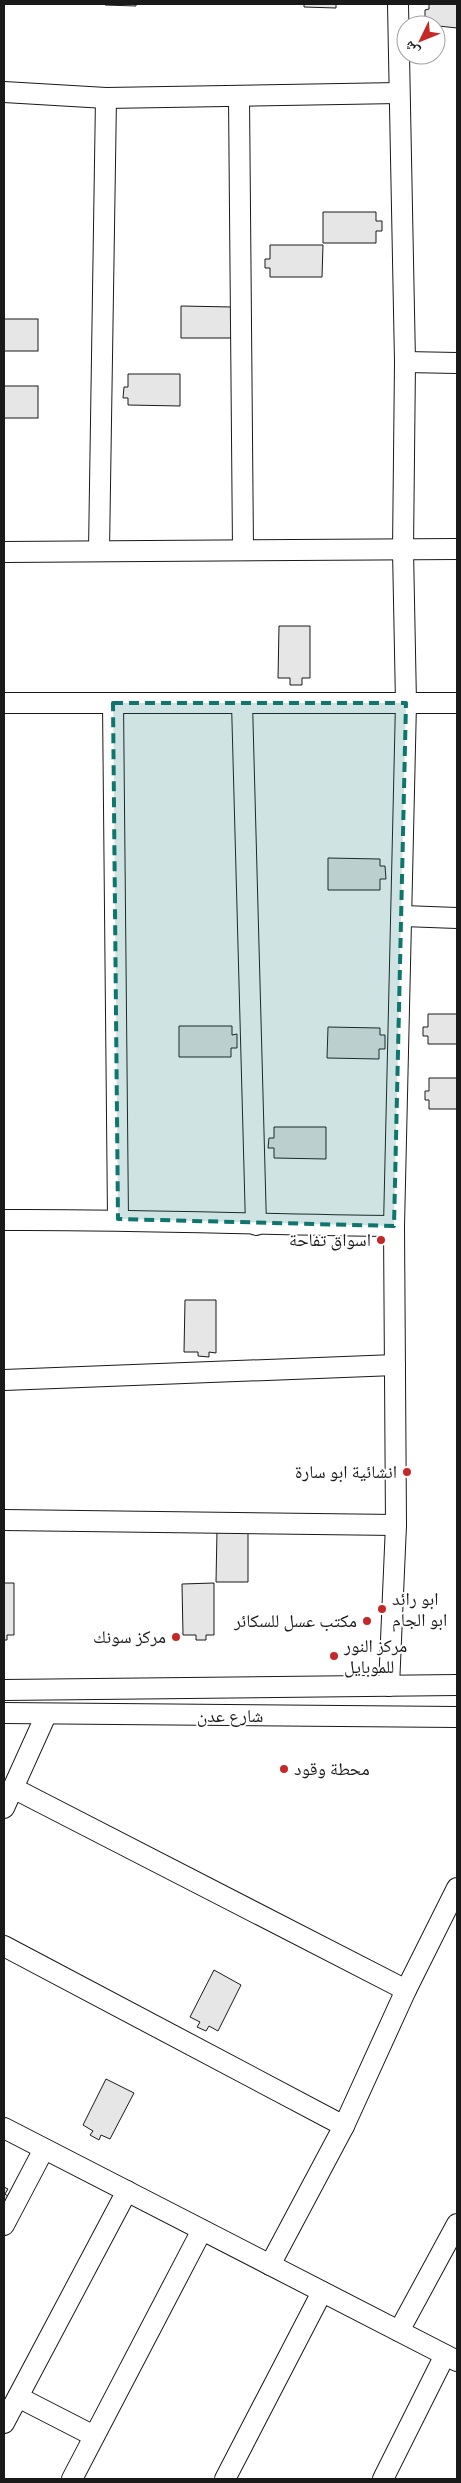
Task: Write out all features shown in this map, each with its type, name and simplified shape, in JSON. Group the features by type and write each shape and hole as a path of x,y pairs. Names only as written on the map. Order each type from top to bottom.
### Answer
{"street":[{"path":"389,1686 396,1525 394,1226 403,916 406,703 403,550 405,362 398,4"},
{"path":"4,92 106,98 399,93"},
{"path":"239,97 243,550"},
{"path":"99,551 106,98"},
{"path":"405,362 457,363"},
{"path":"4,552 457,550"},
{"path":"4,703 457,703"},
{"path":"113,703 118,1220"},
{"path":"242,703 256,1225"},
{"path":"403,916 457,918"},
{"path":"4,1220 118,1220 256,1225 394,1226"},
{"path":"4,1380 395,1365"},
{"path":"4,1520 396,1525"},
{"path":"428,1685 449,1717"},
{"name":"شارع عدن","path":"4,1690 457,1686"},
{"name":"شارع عدن","path":"4,1713 46,1715 449,1717"},
{"path":"4,1808 46,1715"},
{"path":"14,1788 406,1990"},
{"path":"270,2265 344,2126 406,1990 457,1888"},
{"path":"4,1946 344,2126"},
{"path":"4,2128 451,2358 383,2479"},
{"path":"4,2225 44,2149"},
{"path":"4,2423 127,2191"},
{"path":"399,2331 457,2224"},
{"path":"72,2479 202,2230"},
{"path":"225,2479 322,2292"},
{"path":"18,2397 94,2436"}],"highlighted area":[{"path":"113,703 406,703 394,1226 118,1219"}],"building":[{"path":"136,4 136,6 105,5"},
{"path":"304,4 336,4 336,8 304,7"},
{"path":"429,4 457,4 457,28 446,27 446,15 425,15 425,10 429,9"},
{"path":"323,212 376,212 376,221 382,221 382,231 376,231 376,243 323,243"},
{"path":"270,245 323,245 322,277 270,277 270,268 265,268 265,259 270,259"},
{"path":"181,306 233,307 233,338 181,338"},
{"path":"4,319 38,319 38,351 4,351"},
{"path":"128,374 180,374 180,406 128,405 128,398 123,398 124,387 128,387"},
{"path":"4,386 38,386 38,418 4,418"},
{"path":"279,626 310,626 310,678 302,678 302,685 290,685 290,678 278,678"},
{"path":"328,858 380,859 380,866 385,866 386,879 380,879 380,890 328,890"},
{"path":"428,1014 457,1014 457,1044 428,1044 428,1036 423,1036 423,1027 428,1027"},
{"path":"179,1026 232,1026 232,1035 237,1034 237,1048 231,1048 231,1057 179,1057"},
{"path":"328,1027 380,1028 380,1035 385,1035 385,1049 379,1049 379,1059 327,1058"},
{"path":"429,1078 457,1078 457,1109 429,1109 429,1100 425,1100 425,1091 429,1091"},
{"path":"274,1127 326,1127 326,1159 274,1158 274,1148 268,1148 269,1138 274,1138"},
{"path":"185,1300 216,1300 216,1353 209,1352 209,1357 198,1356 198,1352 184,1352"},
{"path":"217,1530 248,1530 248,1582 216,1582"},
{"path":"4,1583 14,1583 14,1635 7,1635 7,1640 4,1640"},
{"path":"214,1583 214,1635 206,1635 206,1640 196,1640 196,1635 183,1635 182,1584"},
{"path":"214,1970 241,1985 218,2031 209,2026 206,2031 197,2027 200,2022 190,2017"},
{"path":"106,2079 134,2093 110,2139 101,2135 99,2140 90,2135 93,2131 83,2125"},
{"path":"4,2187 8,2189 5,2194 9,2197 4,2204"}],"place":[{"name":"اسواق تفاحة","path":"381,1240"},
{"name":"انشائية ابو سارة","path":"407,1472"},
{"name":"ابو رائد ابو الجام","path":"382,1609"},
{"name":"مكتب عسل للسكائر","path":"367,1621"},
{"name":"مركز سونك","path":"176,1637"},
{"name":"مركز النور للموبايل","path":"334,1656"},
{"name":"محطة وقود","path":"284,1769"}]}
